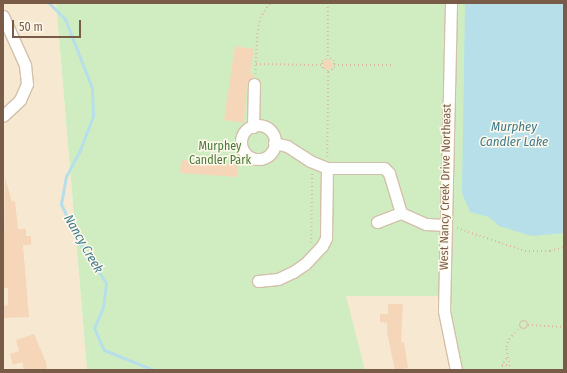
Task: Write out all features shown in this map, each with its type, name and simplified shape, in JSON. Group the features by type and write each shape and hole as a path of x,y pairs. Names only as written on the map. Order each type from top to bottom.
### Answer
{"street":[{"name":"West Nancy Creek Drive Northeast","path":"451,3 450,225 444,311 456,370"},
{"path":"3,16 25,64 27,84 20,100 3,116"},
{"path":"253,126 254,84"},
{"path":"253,126 267,128 274,143 271,153 262,158 247,155 241,141 246,130 253,126"},
{"path":"274,143 287,146 310,162 327,168 384,168 389,173 401,213"},
{"path":"258,281 278,279 293,272 305,264 322,246 326,238 327,168"},
{"path":"377,222 401,213 426,224 450,225"}],"path":[{"path":"254,84 259,23 270,3"},
{"path":"328,3 328,58"},
{"path":"328,58 334,62 334,64"},
{"path":"328,58 322,61 322,68 328,72"},
{"path":"255,64 322,65"},
{"path":"334,64 392,65"},
{"path":"328,72 334,68 334,64"},
{"path":"327,168 328,72"},
{"path":"308,249 312,239 312,168"},
{"path":"450,225 467,233 524,251 550,251 564,247"},
{"path":"500,370 507,356 509,339 520,327 523,321 528,325 564,327"},
{"path":"520,327 526,330 528,325"},
{"path":"507,356 510,370"},
{"path":"502,365 510,365"}],"shaded area":[{"path":"3,3 56,3 87,370 3,370"},
{"path":"345,296 451,296 452,326 463,370 365,370"}],"green space":[{"name":"Murphey Candler Park","path":"56,3 564,3 564,370 463,370 452,326 451,296 346,296 365,370 87,370"}],"water":[{"name":"Murphey Candler Lake","path":"465,3 564,3 564,233 532,236 499,226 489,217 470,212 462,193"}],"building":[{"path":"235,46 254,49 250,74 254,74 254,77 247,83 244,123 224,120"},
{"path":"328,59 332,62 332,67 328,70 323,67 323,62"},
{"path":"181,160 238,164 237,177 180,173"},
{"path":"5,178 12,202 15,201 18,229 26,229 26,236 31,236 31,245 23,245 29,317 3,318 3,306 8,305 8,288 3,288"},
{"path":"388,304 403,304 401,342 404,342 408,368 395,370 387,333 387,323 380,322 380,314 388,314"},
{"path":"34,334 46,362 47,370 24,370 22,362 13,365 10,354 19,351 16,340"}],"waterway":[{"name":"Nancy Creek","path":"49,3 65,19 92,88 93,116 79,152 66,176 61,204 77,239 106,283 103,307 94,328 104,350 154,370"}]}
